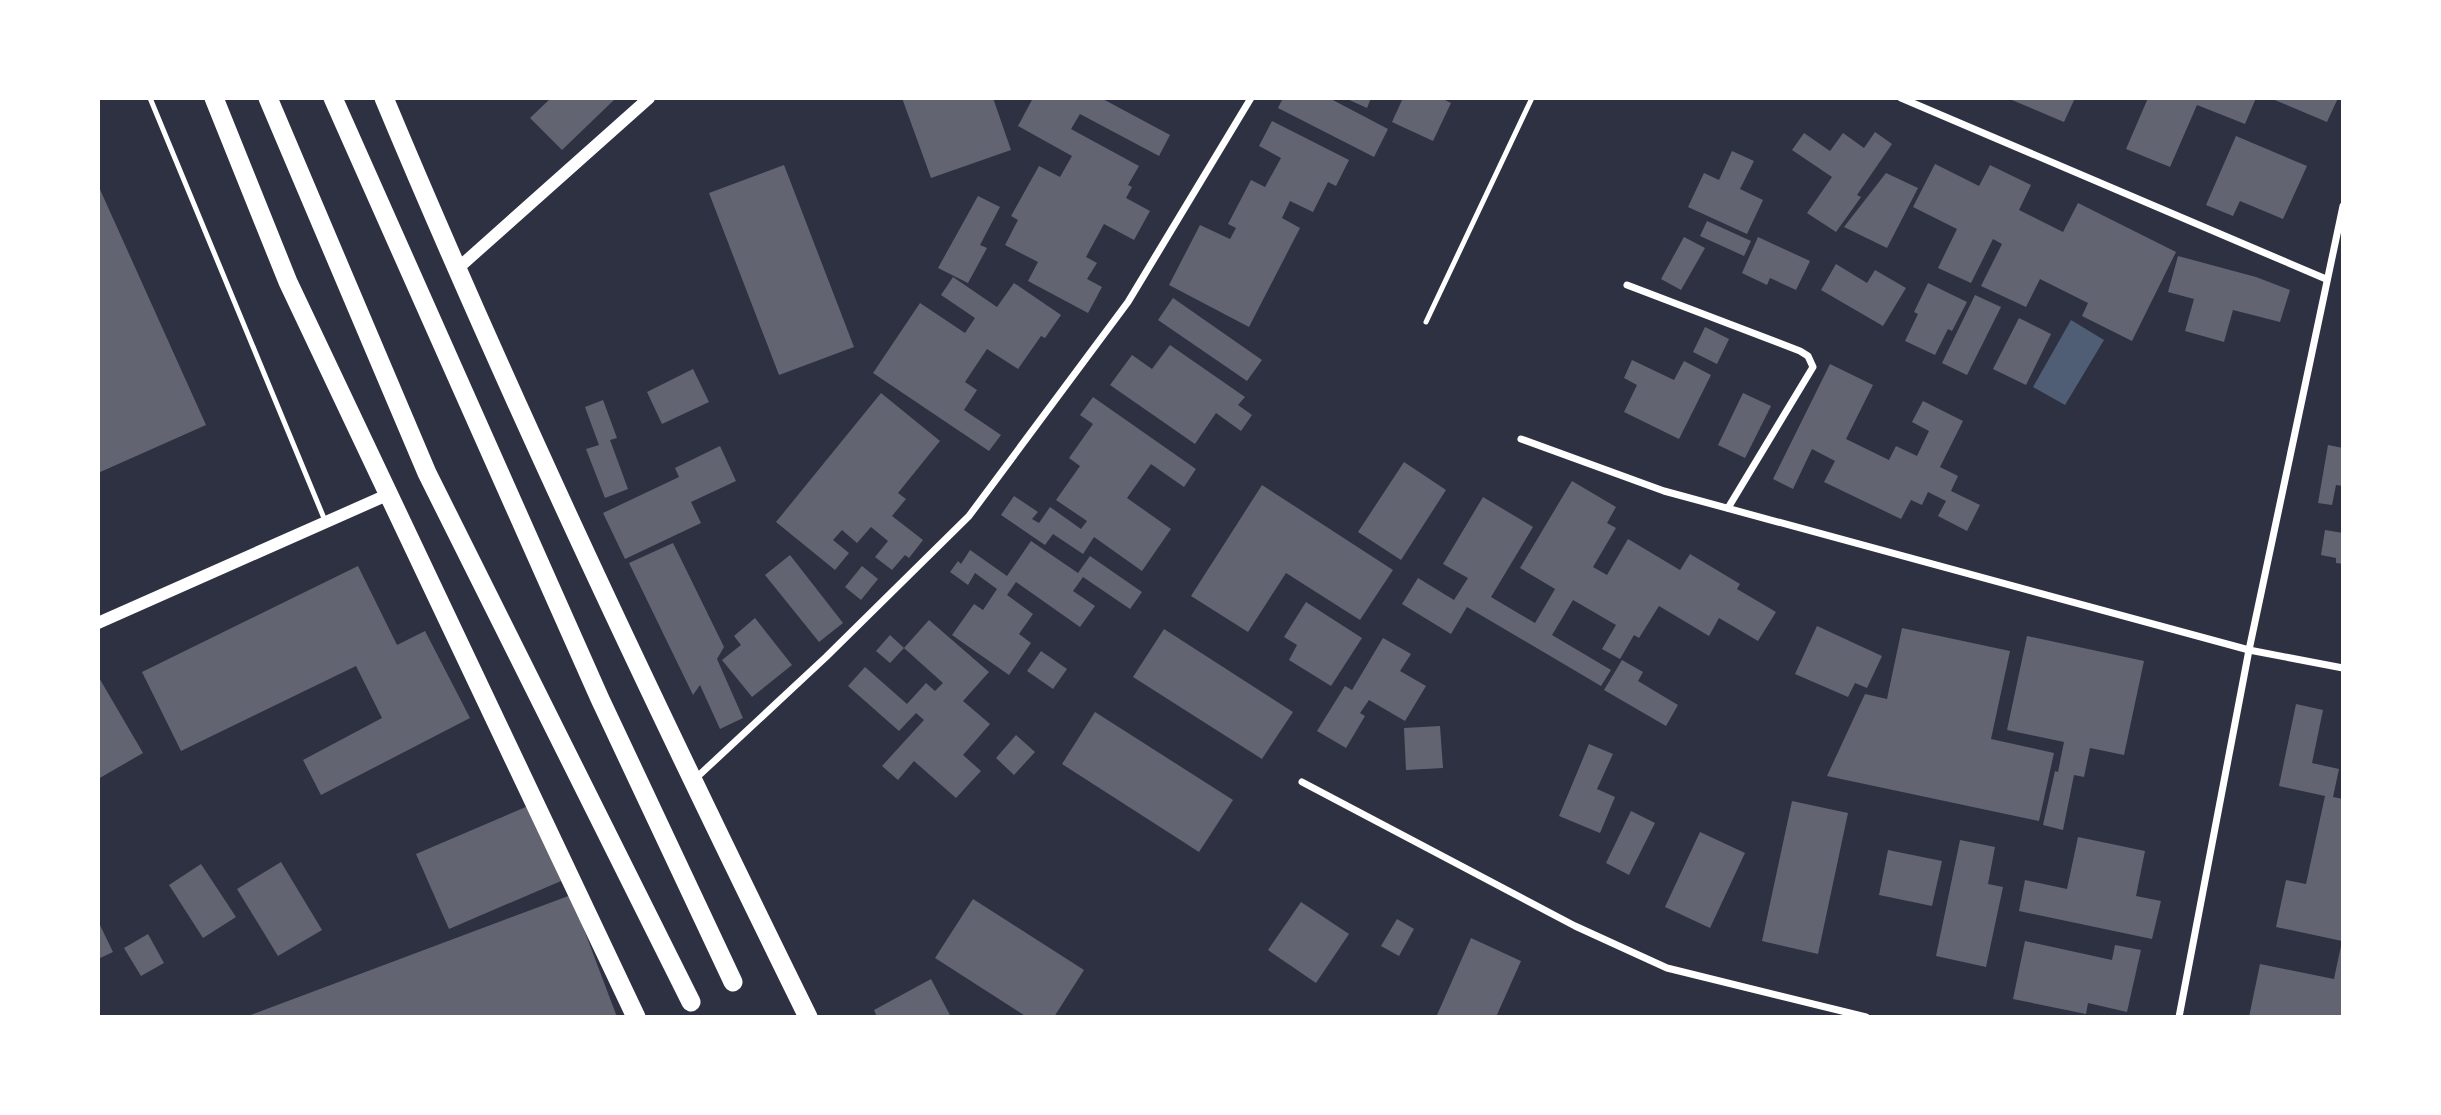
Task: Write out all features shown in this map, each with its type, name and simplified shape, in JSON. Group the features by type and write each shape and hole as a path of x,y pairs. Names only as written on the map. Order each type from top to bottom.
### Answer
{"highway":[{"path":"214,98 288,282 636,1017"},
{"path":"268,98 426,473 691,1002"},
{"path":"333,98 600,699 733,982"},
{"path":"384,98 456,270 692,782 808,1017"}],"street":[{"path":"456,270 649,98"},
{"path":"692,782 826,657 969,516 1128,302 1251,98"},
{"path":"1901,98 2326,279"},
{"path":"2179,1017 2249,650 2343,206"},
{"path":"1627,285 1808,356 1813,367 1728,508"},
{"path":"1521,439 1664,491 2249,650 2343,668"},
{"path":"98,623 387,495"},
{"path":"1302,782 1575,926 1667,968 1866,1017"}],"lane":[{"path":"150,98 326,523"},
{"path":"1426,322 1532,98"}],"water":[{"path":"2071,320 2104,340 2065,405 2033,387"}],"building":[{"path":"551,98 616,98 562,150 530,118"},
{"path":"902,98 993,98 1011,150 931,178"},
{"path":"1033,98 1101,98 1170,135 1159,156 1080,114 1071,129 1139,166 1128,185 1132,187 1126,198 1150,211 1134,240 1104,224 1086,257 1097,263 1087,279 1102,287 1088,313 1028,281 1038,262 1005,245 1018,220 1011,216 1039,166 1060,177 1072,156 1018,126"},
{"path":"1283,98 1329,98 1388,129 1374,157 1278,108"},
{"path":"1345,98 1371,98 1367,108"},
{"path":"1403,98 1441,98 1451,103 1433,141 1392,122"},
{"path":"2007,98 2075,98 2064,122"},
{"path":"2148,98 2256,98 2245,124 2197,105 2170,167 2126,149"},
{"path":"2270,98 2338,98 2327,122"},
{"path":"1272,121 1349,160 1336,186 1328,182 1313,212 1290,201 1282,218 1300,228 1249,327 1169,285 1200,225 1230,239 1236,228 1228,224 1251,180 1265,187 1281,158 1259,146"},
{"path":"1875,132 1892,144 1857,195 1861,197 1836,232 1807,213 1832,177 1792,150 1804,133 1830,151 1843,133 1864,148"},
{"path":"2236,136 2307,166 2283,219 2240,201 2233,216 2206,205"},
{"path":"1732,151 1754,161 1740,189 1763,200 1747,234 1688,207 1704,173 1719,180"},
{"path":"1935,164 1979,186 1990,165 2031,185 2019,210 2063,232 2078,203 2176,252 2132,341 2082,316 2088,303 2040,279 2026,307 1981,286 2002,244 1993,239 1971,283 1938,268 1957,229 1913,207"},
{"path":"784,165 854,347 779,375 709,193"},
{"path":"1886,173 1918,188 1887,248 1844,227"},
{"path":"98,185 206,425 98,473"},
{"path":"978,196 1000,207 980,245 987,248 968,283 938,268"},
{"path":"1707,221 1751,241 1744,256 1700,236"},
{"path":"1684,237 1705,248 1681,290 1661,279"},
{"path":"1758,237 1810,261 1796,290 1770,278 1767,285 1742,273"},
{"path":"2178,256 2256,277 2290,290 2280,322 2233,310 2224,342 2185,331 2194,299 2168,292"},
{"path":"1836,264 1867,283 1875,270 1906,288 1883,326 1821,290"},
{"path":"953,277 997,307 1014,283 1061,315 1045,338 1041,336 1018,369 987,349 965,382 977,390 964,410 1001,435 989,451 873,373 920,303 965,333 975,318 941,295"},
{"path":"1928,283 1967,302 1952,331 1948,329 1935,355 1905,341 1918,314 1914,312"},
{"path":"1975,295 2001,307 1967,375 1942,363"},
{"path":"1173,298 1262,360 1247,381 1158,320"},
{"path":"2019,318 2051,334 2026,385 1993,369"},
{"path":"1705,327 1729,339 1717,364 1693,352"},
{"path":"1170,345 1245,397 1238,405 1252,415 1241,431 1216,413 1195,444 1110,385 1132,355 1152,369"},
{"path":"1632,360 1674,380 1684,361 1711,375 1679,439 1624,412 1637,385 1624,378"},
{"path":"1830,364 1873,385 1846,439 1889,460 1896,446 1917,456 1929,431 1912,422 1923,401 1963,421 1940,467 1958,476 1951,491 1980,505 1967,531 1938,516 1946,501 1928,492 1922,505 1911,500 1901,519 1824,482 1835,461 1812,449 1793,489 1773,479"},
{"path":"693,369 709,402 662,424 647,392"},
{"path":"881,393 940,441 898,493 906,499 892,516 923,540 909,558 905,555 892,570 875,557 888,541 871,527 857,543 842,530 833,540 849,553 835,570 776,522"},
{"path":"1743,393 1771,406 1745,458 1718,445"},
{"path":"1093,397 1196,469 1184,487 1151,464 1127,498 1171,529 1142,571 1094,537 1083,554 1053,534 1045,545 1001,515 1014,496 1038,512 1032,519 1039,523 1050,507 1081,529 1087,521 1056,500 1080,466 1069,458 1093,424 1080,415"},
{"path":"603,400 617,438 610,440 628,489 605,498 586,449 599,445 585,407"},
{"path":"2328,445 2343,448 2343,486 2336,485 2332,505 2318,503"},
{"path":"720,446 736,481 691,502 701,523 625,559 603,513 679,477 675,468"},
{"path":"1404,462 1446,490 1401,560 1358,532"},
{"path":"1572,481 1616,507 1607,523 1616,528 1593,567 1607,575 1628,539 1680,570 1690,554 1740,584 1737,589 1776,612 1758,641 1719,618 1709,636 1659,606 1639,638 1634,635 1620,659 1602,649 1616,625 1573,600 1552,635 1611,670 1601,686 1467,607 1451,634 1402,604 1418,578 1454,600 1468,578 1443,564 1483,497 1533,527 1491,597 1535,623 1555,589 1520,568"},
{"path":"1262,485 1393,570 1360,620 1286,573 1248,632 1191,596"},
{"path":"2325,530 2343,533 2343,564 2336,563 2336,558 2321,555"},
{"path":"1031,541 1078,573 1090,556 1142,592 1130,609 1083,577 1073,591 1095,606 1080,627 1016,582 1007,595 1033,614 1019,634 1031,643 1009,675 952,635 974,604 983,610 997,589 975,573 968,585 950,572 958,561 961,564 970,550 1007,576"},
{"path":"673,543 724,647 717,659 743,718 720,729 700,685 693,695 629,563"},
{"path":"790,555 843,623 819,642 765,575"},
{"path":"358,566 397,645 425,631 470,718 321,795 303,760 382,718 356,666 181,751 142,672"},
{"path":"862,566 878,579 861,600 845,587"},
{"path":"1306,602 1362,638 1331,686 1289,660 1297,645 1284,637"},
{"path":"755,618 792,665 752,697 722,660 741,645 734,636"},
{"path":"929,620 989,672 963,701 990,724 963,755 981,771 956,798 914,761 898,780 882,766 924,720 916,713 899,731 848,686 865,667 907,704 926,683 935,691 943,683 904,648"},
{"path":"1817,626 1882,656 1867,688 1855,683 1848,697 1795,674"},
{"path":"1902,628 2010,651 1991,739 2054,753 2039,821 1827,776 1865,694 1887,699"},
{"path":"1164,629 1293,712 1262,759 1133,677"},
{"path":"890,635 904,648 890,663 876,651"},
{"path":"2027,636 2144,661 2124,755 2090,748 2084,777 2074,775 2063,830 2043,825 2064,742 2007,730"},
{"path":"1383,638 1411,654 1400,671 1426,686 1405,721 1369,700 1360,713 1365,716 1346,748 1317,731 1345,686 1352,690"},
{"path":"1041,651 1067,669 1053,689 1027,671"},
{"path":"1622,660 1643,672 1638,681 1678,705 1666,726 1604,690"},
{"path":"98,676 143,753 98,779"},
{"path":"2296,704 2323,710 2312,763 2339,769 2333,797 2343,799 2343,1017 2249,1017 2260,964 2334,979 2342,941 2276,927 2286,880 2306,884 2325,796 2279,786"},
{"path":"1095,712 1233,800 1199,852 1062,764"},
{"path":"1440,726 1443,768 1406,770 1404,728"},
{"path":"1016,735 1035,752 1014,775 996,758"},
{"path":"1589,744 1613,754 1597,789 1615,797 1600,833 1559,816"},
{"path":"1792,801 1848,813 1818,954 1762,941"},
{"path":"528,806 561,881 449,929 416,854"},
{"path":"1631,811 1655,823 1629,875 1606,863"},
{"path":"1700,832 1745,853 1710,928 1665,907"},
{"path":"2078,837 2145,851 2136,896 2161,901 2152,939 2019,911 2025,880 2067,889"},
{"path":"1960,840 1995,847 1988,884 2003,887 1986,967 1936,956"},
{"path":"1888,850 1942,861 1932,906 1879,895"},
{"path":"281,862 322,930 278,956 237,889"},
{"path":"201,864 236,917 203,938 169,885"},
{"path":"571,895 617,1017 245,1017"},
{"path":"973,899 1084,970 1054,1017 1027,1017 935,958"},
{"path":"1301,902 1349,934 1316,983 1268,950"},
{"path":"1397,919 1414,929 1399,956 1381,946"},
{"path":"98,921 113,952 98,959"},
{"path":"148,934 164,963 141,976 124,948"},
{"path":"1471,938 1521,961 1496,1017 1437,1015"},
{"path":"2025,941 2112,960 2115,945 2141,950 2127,1012 2088,1003 2086,1014 2013,999"},
{"path":"931,979 951,1017 877,1017 874,1010"}]}
